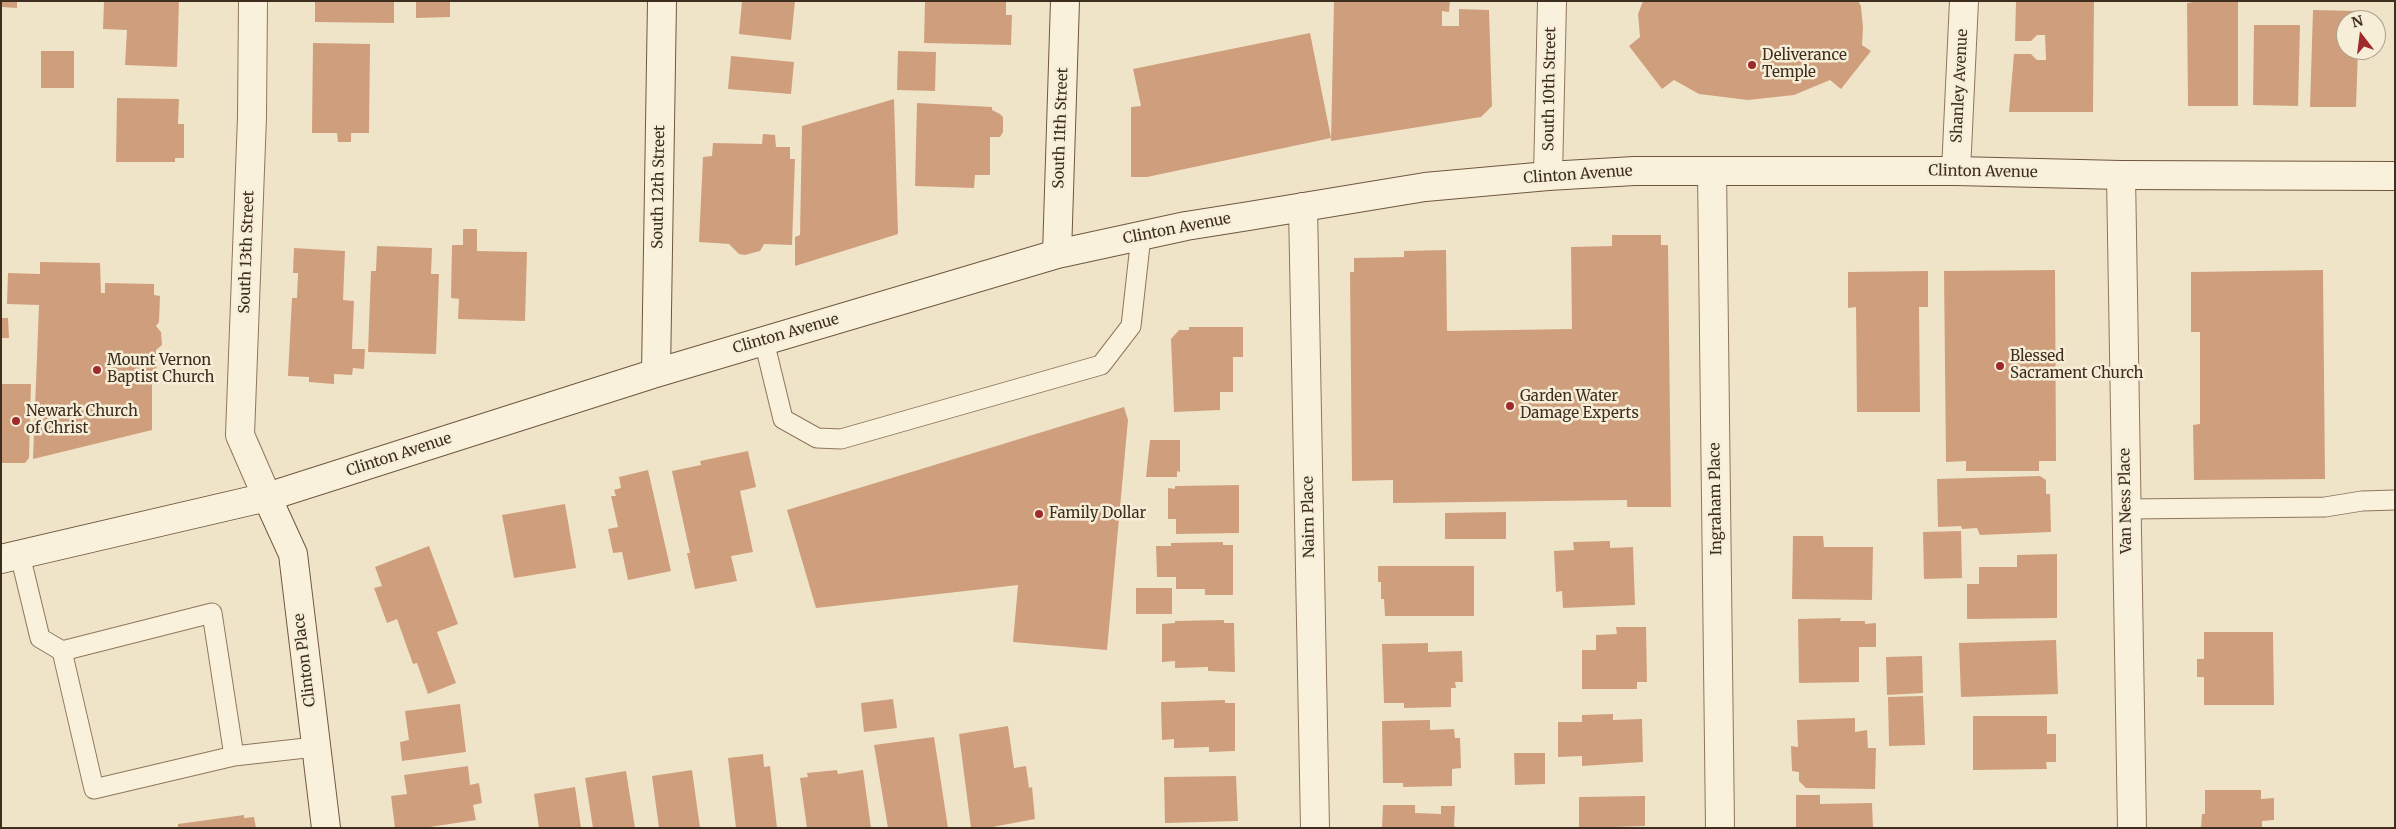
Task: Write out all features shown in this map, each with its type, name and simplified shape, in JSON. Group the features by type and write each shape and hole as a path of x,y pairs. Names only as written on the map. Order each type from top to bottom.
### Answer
{"street":[{"name":"South 13th Street","path":"254,1 252,117 240,435 267,497"},
{"name":"South 12th Street","path":"656,373 662,1"},
{"name":"South 11th Street","path":"1057,254 1065,1"},
{"name":"South 10th Street","path":"1548,176 1552,1"},
{"name":"Shanley Avenue","path":"1956,171 1964,1"},
{"name":"Clinton Avenue","path":"10,557 267,497 656,373 1057,254 1186,226 1303,207 1424,188 1548,176 1634,171 1956,171 2121,175 2395,176"},
{"name":"Ingraham Place","path":"1712,171 1720,828"},
{"name":"Van Ness Place","path":"2121,175 2132,828"},
{"name":"Nairn Place","path":"1303,207 1315,828"},
{"name":"Clinton Place","path":"267,497 293,554 326,828"}],"lane":[{"path":"764,341 783,419 817,438 841,440 1101,365 1131,326 1141,236"},
{"path":"2126,508 2325,507 2362,501 2395,500"},
{"path":"10,557 40,638 62,651 212,613 234,756"},
{"path":"62,651 94,789 234,756 315,747"}],"building":[{"path":"1,1 17,1 17,8 1,7"},
{"path":"104,1 179,1 177,67 125,65 127,30 103,29"},
{"path":"315,1 394,1 394,23 315,22"},
{"path":"416,1 450,1 450,17 416,18"},
{"path":"742,1 795,1 791,40 739,34"},
{"path":"925,1 1006,1 1006,15 1012,15 1011,45 924,43"},
{"path":"1334,1 1450,1 1449,12 1442,11 1442,26 1459,26 1459,9 1489,10 1492,106 1481,117 1331,141"},
{"name":"Deliverance Temple","path":"1643,1 1858,1 1861,6 1863,28 1862,45 1871,51 1841,89 1830,80 1794,95 1748,100 1699,94 1674,80 1662,89 1629,46 1640,37 1638,14"},
{"path":"2016,1 2094,1 2093,112 2009,112 2014,54 2031,54 2037,60 2046,60 2045,35 2037,35 2031,41 2015,41"},
{"path":"2238,1 2238,106 2188,106 2187,3"},
{"path":"2313,10 2336,10 2336,60 2358,60 2356,107 2310,107"},
{"path":"2254,25 2300,25 2298,106 2253,105"},
{"path":"1310,33 1331,138 1147,177 1131,177 1131,107 1141,106 1133,69"},
{"path":"313,43 370,44 369,133 351,133 351,142 338,142 337,133 312,133"},
{"path":"41,51 74,51 74,88 41,88"},
{"path":"898,51 936,52 935,91 897,90"},
{"path":"731,56 794,62 791,94 728,89"},
{"path":"117,98 179,99 178,124 184,124 184,158 175,158 175,162 116,162"},
{"path":"894,99 898,234 795,266 795,237 800,235 802,126"},
{"path":"917,103 992,107 992,110 1000,114 1003,117 1003,132 1000,137 990,137 990,175 975,175 974,188 915,186"},
{"path":"763,134 775,135 776,147 790,147 790,159 795,159 792,245 764,244 760,251 745,255 739,254 729,244 699,242 703,157 712,156 713,143 762,144"},
{"path":"463,229 477,229 477,251 527,252 525,321 458,319 459,299 451,298 452,245 463,245"},
{"name":"Garden Water Damage Experts","path":"1612,235 1661,235 1661,245 1668,245 1671,507 1627,507 1627,500 1393,503 1393,480 1352,481 1350,272 1354,272 1354,258 1404,257 1404,251 1446,250 1447,331 1572,329 1571,247 1612,246"},
{"path":"377,246 432,248 431,274 439,274 436,354 368,352 371,271 376,271"},
{"path":"294,248 345,251 343,300 354,301 352,349 365,349 364,369 353,368 352,375 334,374 334,384 309,382 309,377 288,376 292,298 297,298 298,273 293,273"},
{"name":"Mount Vernon Baptist Church","path":"40,262 100,263 101,293 105,293 105,283 154,284 154,295 160,296 159,322 156,326 161,332 162,345 156,350 157,384 152,384 152,430 33,459 39,305 7,304 8,273 40,274"},
{"name":"Blessed Sacrament Church","path":"2055,270 2056,461 2039,461 2039,471 1966,471 1966,461 1946,462 1944,271"},
{"path":"2323,270 2325,479 2194,480 2193,425 2200,424 2200,332 2191,332 2191,272"},
{"path":"1928,271 1928,307 1919,307 1920,412 1857,412 1856,307 1848,308 1848,272"},
{"path":"1,318 8,318 9,338 1,338"},
{"path":"1189,327 1243,327 1243,357 1233,357 1233,392 1220,392 1220,410 1174,412 1171,339 1179,330 1189,330"},
{"name":"Newark Church of Christ","path":"1,384 31,384 29,458 25,463 1,463"},
{"path":"1124,407 1128,420 1107,650 1013,642 1018,585 816,608 787,510"},
{"path":"1150,440 1180,440 1180,472 1177,471 1177,477 1146,477"},
{"path":"748,451 756,487 740,491 753,552 731,556 737,581 695,589 687,553 690,553 672,471 701,465 700,461"},
{"path":"648,470 671,571 628,580 622,552 613,553 608,529 618,527 611,496 616,496 614,490 621,488 619,477"},
{"path":"2040,476 2046,480 2046,494 2050,494 2051,532 1980,535 1977,528 1962,529 1961,526 1938,527 1937,479"},
{"path":"1239,485 1239,533 1176,534 1176,519 1168,519 1168,488 1175,489 1175,486"},
{"path":"565,504 576,568 514,578 502,515"},
{"path":"1506,512 1506,539 1445,539 1445,513"},
{"path":"1961,531 1962,578 1924,579 1923,532"},
{"path":"1793,536 1823,536 1824,547 1873,547 1872,600 1792,599"},
{"path":"1610,541 1610,548 1633,547 1635,605 1563,608 1562,591 1556,592 1554,551 1574,550 1573,542"},
{"path":"1223,542 1223,545 1233,545 1233,595 1205,595 1205,589 1176,589 1176,577 1157,577 1156,546 1171,546 1171,543"},
{"path":"429,546 458,624 437,632 456,683 428,694 417,663 413,664 397,619 387,623 374,588 382,586 375,567"},
{"path":"2057,554 2057,618 1967,619 1967,584 1979,584 1979,567 2017,567 2017,555"},
{"path":"1378,566 1474,566 1474,616 1385,616 1384,599 1381,599 1381,582 1378,582"},
{"path":"1136,588 1172,588 1172,614 1136,614"},
{"path":"1841,618 1840,621 1865,621 1865,624 1876,623 1876,647 1859,647 1859,682 1799,683 1798,619"},
{"path":"1224,620 1224,623 1234,623 1235,672 1208,671 1208,667 1175,668 1175,661 1162,662 1162,624 1175,623 1175,621"},
{"path":"1616,627 1646,627 1647,682 1637,682 1637,689 1582,689 1582,650 1596,650 1596,635 1617,634"},
{"path":"2204,632 2273,632 2274,705 2204,705 2204,677 2197,677 2197,659 2204,659"},
{"path":"2056,640 2058,694 1961,697 1959,643"},
{"path":"1428,643 1428,652 1462,651 1463,682 1455,682 1456,688 1451,688 1451,707 1404,708 1404,703 1384,703 1382,644"},
{"path":"1922,656 1923,693 1887,695 1886,657"},
{"path":"1923,696 1925,745 1889,746 1888,697"},
{"path":"893,699 897,728 864,732 861,703"},
{"path":"1225,700 1225,703 1235,703 1235,751 1209,752 1209,747 1174,748 1174,739 1162,740 1161,702"},
{"path":"460,704 466,752 402,761 400,742 409,740 405,711"},
{"path":"1613,714 1613,720 1642,719 1643,762 1582,766 1582,756 1558,757 1558,722 1582,722 1582,715"},
{"path":"1973,716 2047,716 2047,734 2056,734 2056,762 2046,762 2047,769 1973,770"},
{"path":"1855,718 1855,732 1867,730 1868,748 1876,748 1875,789 1806,788 1799,781 1799,772 1792,771 1791,746 1798,747 1797,720"},
{"path":"1430,720 1430,730 1454,729 1455,738 1460,738 1461,768 1452,769 1452,786 1403,787 1403,783 1383,783 1382,721"},
{"path":"1008,726 1014,768 1026,766 1029,788 1032,787 1035,819 987,828 971,828 959,734"},
{"path":"934,737 948,828 888,828 874,745"},
{"path":"1514,753 1545,753 1545,784 1515,785"},
{"path":"763,754 764,767 770,766 777,828 736,828 728,758"},
{"path":"468,766 470,785 479,783 482,803 473,805 476,820 423,828 395,828 391,796 407,794 404,775"},
{"path":"692,770 700,828 659,828 652,776"},
{"path":"837,770 838,774 863,770 871,828 807,828 800,778 808,777 807,773"},
{"path":"626,771 635,828 593,828 585,778"},
{"path":"1236,776 1238,821 1165,823 1164,777"},
{"path":"575,787 581,828 539,828 534,794"},
{"path":"2205,790 2261,790 2261,799 2274,798 2274,820 2262,821 2262,828 2201,828 2202,814 2205,814"},
{"path":"1796,795 1820,795 1820,804 1872,803 1873,828 1796,828"},
{"path":"1645,796 1645,826 1579,828 1579,797"},
{"path":"1383,805 1415,805 1415,813 1441,814 1441,806 1455,806 1454,826 1457,828 1382,828"},
{"path":"244,815 244,818 254,817 256,828 178,828 178,824"}],"place":[{"name":"Deliverance Temple","path":"1752,65"},
{"name":"Blessed Sacrament Church","path":"2000,366"},
{"name":"Mount Vernon Baptist Church","path":"97,370"},
{"name":"Garden Water Damage Experts","path":"1510,406"},
{"name":"Newark Church of Christ","path":"16,421"},
{"name":"Family Dollar","path":"1039,514"}]}
